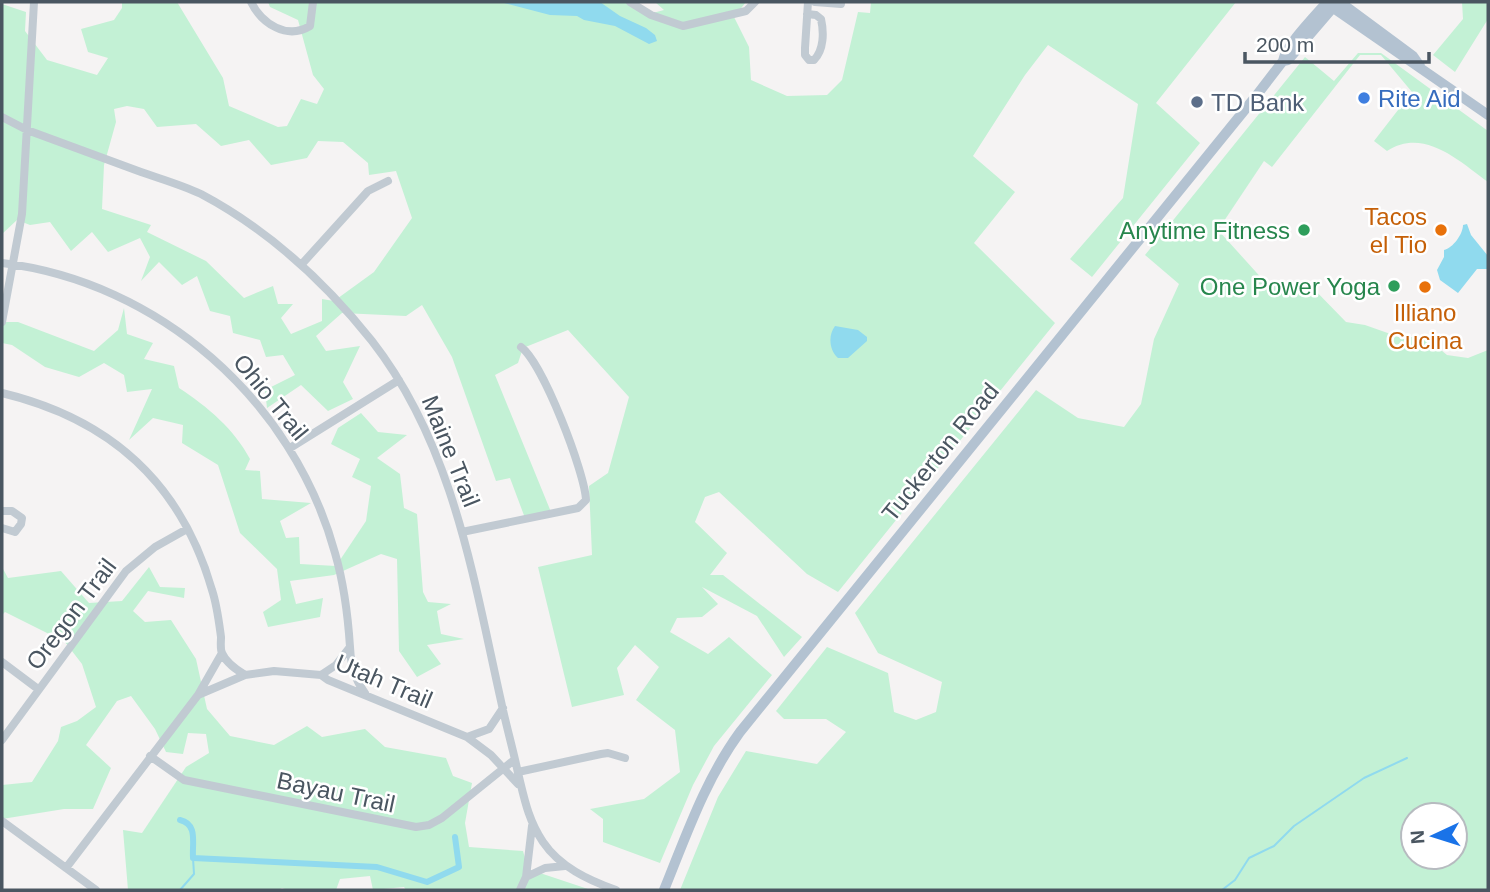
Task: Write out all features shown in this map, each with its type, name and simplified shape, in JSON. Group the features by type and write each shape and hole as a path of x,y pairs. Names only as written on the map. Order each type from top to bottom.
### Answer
{"main road":[{"name":"Tuckerton Road","path":"663,890 705,789 729,747 1283,61 1283,57 1331,3"},
{"path":"1331,3 1408,61 1420,66 1488,115"}],"street":[{"path":"2,322 22,214 34,2"},
{"path":"251,2 264,21 287,32 302,31 310,26 313,2"},
{"path":"630,2 651,15 683,26 746,11 755,2"},
{"path":"807,15 816,15 821,19 823,28 819,55 814,60 809,60 805,55 807,15 808,2"},
{"path":"815,2 841,5"},
{"name":"Maine Trail","path":"2,117 27,130 199,193 262,232 301,265 348,312 373,342 427,431 452,494 520,786 532,823 550,851 565,866 598,884 616,890"},
{"path":"301,265 368,191 388,181"},
{"name":"Ohio Trail","path":"2,263 48,271 95,286 171,325 227,370 255,401 290,449 313,491 336,554 347,611 354,679 367,695"},
{"path":"462,532 578,508 586,500 569,441 539,370 521,346"},
{"path":"290,449 398,380"},
{"path":"2,393 60,411 104,434 151,476 171,501 206,569 222,653 230,664 245,675"},
{"path":"2,511 12,511 22,518 15,531 2,528"},
{"name":"Oregon Trail","path":"2,740 125,571 155,547 187,529"},
{"path":"321,675 336,665 350,647"},
{"name":"Utah Trail","path":"66,868 198,695 222,653"},
{"path":"2,662 38,689"},
{"name":"Utah Trail","path":"198,695 245,675 274,671 321,675 467,737 504,768 520,786"},
{"path":"467,737 489,729 503,709"},
{"path":"518,772 608,753 625,758"},
{"name":"Bayau Trail","path":"150,756 184,780 416,827 429,825 442,818 504,768"},
{"path":"504,768 514,760"},
{"path":"2,821 96,890"},
{"path":"520,890 526,877 532,823"},
{"path":"526,877 544,868 565,866"}],"green space":[{"path":"122,2 177,2 223,78 229,106 278,127 287,126 301,99 317,104 324,89 313,75 298,20 270,7 268,2 631,2 649,14 664,10 655,2 746,2 734,17 749,47 751,80 787,96 827,95 842,80 858,12 870,13 871,2 1236,2 1156,103 1200,143 1092,277 1070,259 1123,198 1138,104 1048,45 1025,75 973,156 1015,192 974,243 1055,323 838,592 807,574 719,492 705,497 695,522 727,553 710,575 723,575 802,637 784,657 757,616 702,587 718,604 702,617 677,618 670,632 708,654 729,637 772,675 714,746 693,785 660,863 603,842 603,819 590,809 644,799 680,772 675,730 636,700 659,667 635,645 617,668 624,695 572,707 538,567 592,555 589,486 608,473 629,397 568,330 523,348 518,363 495,375 551,512 525,518 510,478 496,481 452,357 422,305 406,316 342,313 316,336 326,351 360,346 343,382 353,399 328,411 301,385 267,408 265,390 295,375 283,355 266,357 260,340 233,333 230,316 210,311 197,276 182,285 159,262 141,281 150,257 140,238 108,252 92,232 71,251 50,222 30,225 17,220 2,234 2,4 26,12 25,31 47,60 97,75 108,58 88,52 81,29 114,20 122,8","holes":["127,106 144,109 157,127 196,124 221,146 249,140 271,165 307,158 318,141 343,142 368,163 369,175 396,171 412,218 374,272 334,301 322,299 322,321 291,334 281,318 293,304 278,304 273,286 244,298 206,261 147,232 151,225 102,209 104,165 116,122 114,109"]},
{"path":"1462,2 1488,2 1488,19 1455,72 1433,55 1463,19"},
{"path":"1358,53 1381,53 1488,131 1488,182 1453,157 1428,145 1414,143 1387,151 1374,141 1412,92 1381,55 1360,55 1272,167 1264,161 1218,230 1265,282 1309,284 1346,322 1365,325 1399,337 1425,337 1447,355 1468,358 1488,350 1488,890 680,890 718,797 746,751 817,764 846,732 826,719 784,719 776,711 827,647 888,673 894,712 916,720 936,712 942,682 878,653 855,613 1036,390 1078,418 1124,427 1141,404 1154,339 1179,284 1145,255 1305,57 1334,81"},
{"path":"124,308 127,334 153,343 144,359 174,366 179,388 210,411 244,448 250,459 245,470 260,471 262,499 311,503 280,521 286,538 299,537 300,564 336,566 366,521 371,486 352,477 360,459 331,444 338,428 361,413 378,432 407,435 377,458 400,474 404,508 417,514 423,592 428,602 451,604 437,611 441,634 464,639 427,645 441,664 417,677 399,651 397,559 381,554 334,575 290,581 296,604 323,598 320,617 268,627 263,612 281,600 277,569 240,533 218,465 182,443 183,425 153,418 129,440 152,389 127,392 124,375 104,363 79,377 45,367 12,345 2,343 2,322 18,322 94,351 118,330"},
{"path":"2,567 8,578 61,571 89,603 122,601 149,567 160,587 185,588 184,598 148,591 133,611 145,622 171,620 196,659 207,709 230,736 274,745 307,726 322,737 365,729 385,747 446,758 453,776 472,783 465,823 469,847 523,851 528,869 591,890 406,890 404,887 373,890 370,876 340,879 336,890 128,890 123,830 142,833 186,767 209,753 206,734 188,733 183,754 166,752 155,729 131,696 117,701 86,745 111,768 93,809 64,809 2,819 2,785 32,782 58,741 61,727 77,721 96,707 82,664 65,642 5,612 2,615"}],"water":[{"path":"500,2 600,2 620,16 646,28 655,35 657,41 649,44 615,26 577,16 550,15"},
{"path":"1467,224 1471,235 1488,256 1488,269 1477,269 1458,293 1440,280 1437,270 1444,257 1444,250 1454,244 1463,225"},
{"path":"835,326 858,330 867,337 867,341 848,358 838,358 831,342"}],"waterway":[{"path":"1222,890 1235,880 1249,858 1274,846 1294,826 1364,778 1407,758"},
{"path":"180,820 186,822 192,830 193,858 377,867 427,882 459,867 455,837"},
{"path":"180,890 194,874 193,858"}],"place":[{"name":"Rite Aid","path":"1364,98"},
{"name":"TD Bank","path":"1197,102"},
{"name":"Anytime Fitness","path":"1304,230"},
{"name":"Tacos el Tio","path":"1441,230"},
{"name":"One Power Yoga","path":"1394,286"},
{"name":"Illiano Cucina","path":"1425,287"}]}
